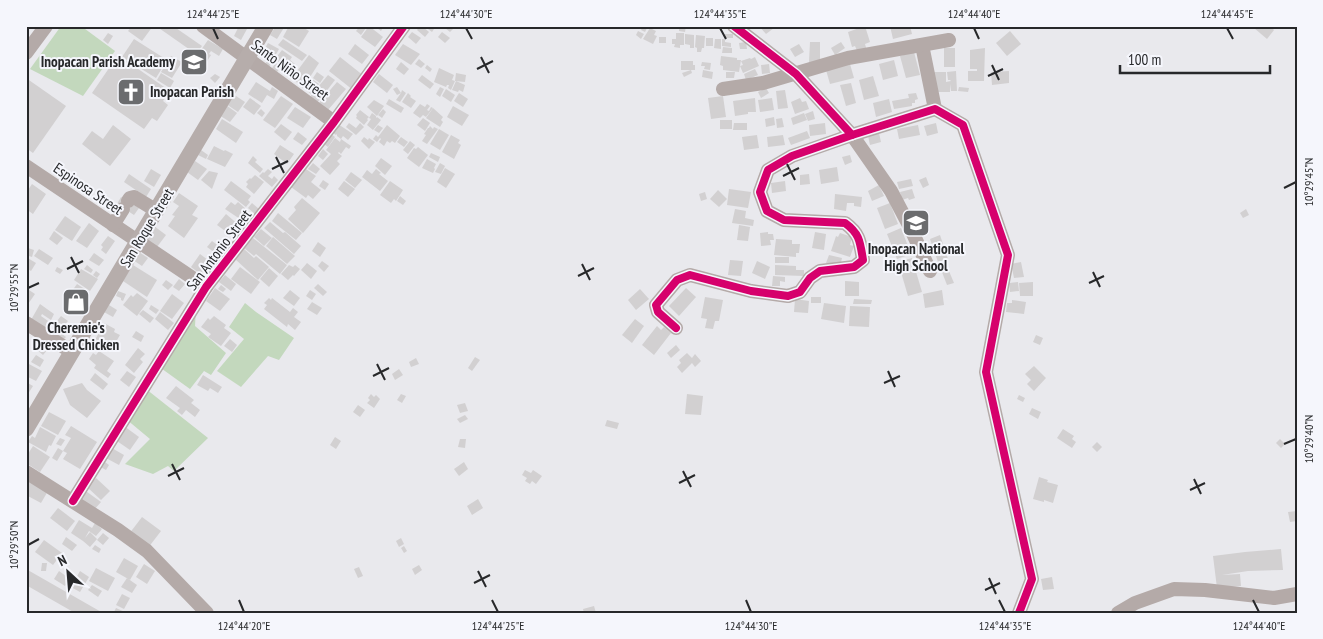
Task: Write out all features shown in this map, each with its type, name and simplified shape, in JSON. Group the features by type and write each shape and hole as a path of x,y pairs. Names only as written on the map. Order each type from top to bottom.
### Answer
{"main road":[{"name":"San Roque Street","path":"26,429 266,26"}],"street":[{"path":"26,53 46,26"},
{"name":"Santo Niño Street","path":"203,26 334,122"},
{"name":"San Antonio Street","path":"73,501 206,287 334,122 404,26"},
{"path":"734,26 796,74 852,135 891,191 930,271"},
{"path":"723,89 763,83 848,58 949,40"},
{"path":"922,45 935,109"},
{"path":"676,328 658,312 656,305 676,280 690,275 751,291 788,296 800,292 810,278 820,272 854,267 863,260 859,238 853,229 845,223 784,220 767,211 760,192 768,170 792,156 935,109 963,125 1008,256 986,372 1032,579 1019,613"},
{"name":"Espinosa Street","path":"26,166 206,287"},
{"path":"113,225 130,198 134,197 157,211"},
{"path":"26,324 72,352"},
{"path":"26,472 147,550 207,613"},
{"path":"1118,613 1135,602 1174,588 1274,598 1297,594"}],"green space":[{"path":"61,26 81,26 115,51 83,96 30,69"},
{"path":"245,303 294,338 279,360 268,356 241,387 217,371 244,339 229,327"},
{"path":"196,309 195,326 226,353 211,375 204,371 190,389 158,366"},
{"path":"146,389 208,438 174,471 168,466 153,474 125,464 150,439 126,419"}],"building":[{"path":"132,26 153,26 142,41 128,31"},
{"path":"156,26 173,26 202,46 196,54"},
{"path":"239,26 247,29 241,40 234,36"},
{"path":"276,26 285,26 277,39 270,35"},
{"path":"289,26 301,26 309,31 299,47 283,37"},
{"path":"360,26 366,28 361,35 356,31"},
{"path":"369,26 383,37 375,47 361,37"},
{"path":"374,26 384,26 381,31"},
{"path":"420,26 429,32 425,37 417,30"},
{"path":"424,26 436,26 432,32"},
{"path":"446,26 454,28 450,32 445,28"},
{"path":"643,26 648,26 645,32 641,30"},
{"path":"679,26 686,26 685,32 679,31"},
{"path":"759,26 773,26 774,28 766,34"},
{"path":"865,26 870,42 865,44 867,51 858,53 855,46 852,47 848,32"},
{"path":"890,26 910,26 912,34 893,39"},
{"path":"1255,26 1270,26 1274,30 1267,39 1254,28"},
{"path":"650,28 656,31 654,35 657,36 653,44 643,39"},
{"path":"638,31 644,34 641,39 636,35"},
{"path":"1010,31 1021,44 1007,56 996,43"},
{"path":"412,32 421,38 416,44 408,37"},
{"path":"442,32 450,38 445,43 438,37"},
{"path":"108,33 113,36 108,44 103,40"},
{"path":"676,33 684,33 684,45 680,45 680,48 674,47 675,44 672,44 672,39 676,39"},
{"path":"685,34 694,35 694,48 690,48 690,45 685,44"},
{"path":"725,34 733,34 733,38 724,38"},
{"path":"696,35 705,36 704,48 702,48 701,52 697,52 695,47"},
{"path":"659,37 666,37 666,43 659,43"},
{"path":"706,38 713,38 713,46 706,46"},
{"path":"134,39 167,60 156,78 122,57"},
{"path":"283,39 307,55 302,61 278,45"},
{"path":"715,39 721,39 721,49 714,48"},
{"path":"722,39 725,39 725,42 731,43 731,47 722,46"},
{"path":"208,40 223,49 219,56 211,51 209,54 211,55 206,63 196,57"},
{"path":"746,42 747,49 740,49 739,43"},
{"path":"810,42 820,42 820,62 809,62"},
{"path":"841,42 845,48 835,55 831,48"},
{"path":"268,43 279,49 275,56 264,50"},
{"path":"355,44 369,55 362,64 348,54"},
{"path":"403,44 420,54 411,65 395,55"},
{"path":"799,44 804,52 795,57 790,49"},
{"path":"723,47 732,48 732,53 722,53"},
{"path":"944,48 955,48 955,67 944,67"},
{"path":"985,48 984,81 968,81 968,71 977,71 977,69 970,69 970,50"},
{"path":"282,50 292,57 290,60 295,64 290,71 275,59"},
{"path":"914,52 920,75 906,78 900,56"},
{"name":"Inopacan Parish","path":"118,55 170,91 163,101 168,105 157,121 152,118 144,129 92,93"},
{"path":"309,55 319,63 303,88 292,78"},
{"path":"171,56 182,62 172,78 161,72"},
{"path":"271,56 275,59 269,67 265,64"},
{"path":"721,56 741,60 739,72 723,70 723,66 720,65"},
{"path":"340,57 364,76 353,90 329,71"},
{"path":"755,57 759,66 743,73 740,66 743,65 741,61"},
{"path":"419,59 425,64 421,68 415,64"},
{"path":"894,60 898,76 883,80 879,64"},
{"path":"681,61 693,61 695,70 681,70"},
{"path":"401,62 409,69 404,75 396,69"},
{"path":"702,62 711,63 710,70 704,69 705,66 701,66"},
{"path":"276,63 281,66 277,72 272,68"},
{"path":"769,64 770,73 762,74 761,65"},
{"path":"850,64 854,78 830,84 826,70"},
{"path":"427,65 432,69 430,72 425,68"},
{"path":"439,68 454,75 452,80 455,81 451,90 448,88 449,85 446,87 434,82"},
{"path":"755,69 758,75 746,80 744,74"},
{"path":"691,70 692,73 684,77 682,73"},
{"path":"703,70 713,72 712,79 702,77"},
{"path":"956,71 957,91 951,91 950,84 950,92 931,92 931,72 946,72 946,82 951,81 948,80 947,72"},
{"path":"1009,71 1009,83 992,85 991,72"},
{"path":"317,72 324,77 320,83 313,78"},
{"path":"726,72 735,72 734,78 726,78"},
{"path":"161,73 174,81 170,88 157,80"},
{"path":"456,73 466,75 465,82 455,81"},
{"path":"215,74 220,77 215,83 210,78"},
{"path":"379,74 393,85 387,93 373,82"},
{"path":"328,75 335,80 325,93 318,87"},
{"path":"422,75 434,84 430,89 418,80"},
{"path":"873,76 879,96 864,100 859,80"},
{"path":"26,78 66,106 33,153 26,148"},
{"path":"312,79 319,84 311,94 305,89"},
{"path":"456,81 465,85 463,92 452,90"},
{"path":"256,82 270,91 272,87 278,91 274,99 267,95 262,103 248,94"},
{"path":"337,82 346,89 328,110 319,103"},
{"path":"851,83 856,103 846,106 840,85"},
{"path":"397,87 401,93 397,95 393,89"},
{"path":"440,87 444,89 440,97 436,94"},
{"path":"959,87 969,88 968,92 958,91"},
{"path":"766,88 769,93 761,98 758,92"},
{"path":"316,89 323,95 317,103 310,97"},
{"path":"446,89 455,95 451,102 442,96"},
{"path":"402,90 406,93 400,102 396,100"},
{"path":"785,90 788,108 778,109 776,91"},
{"path":"408,93 416,101 411,108 402,102"},
{"path":"459,93 468,99 463,107 454,101"},
{"path":"916,93 918,99 915,100 915,103 912,103 912,106 894,109 892,101 909,98 908,94"},
{"path":"233,94 245,102 238,112 226,104"},
{"path":"281,96 293,104 275,128 263,120"},
{"path":"723,96 726,117 711,119 708,98"},
{"path":"250,98 261,106 254,115 243,107"},
{"path":"755,98 756,112 735,116 733,101"},
{"path":"772,98 774,110 760,112 758,100"},
{"path":"800,98 802,102 806,101 809,109 795,114 791,102"},
{"path":"389,99 404,108 401,113 386,104"},
{"path":"889,99 892,112 876,117 873,103"},
{"path":"374,100 384,106 377,116 367,107"},
{"path":"420,104 425,107 427,104 430,106 427,110 429,111 431,107 433,108 426,117 423,115 420,118 413,113"},
{"path":"226,105 237,113 230,122 219,115"},
{"path":"453,106 469,115 462,126 447,117"},
{"path":"295,107 311,117 303,128 287,118"},
{"path":"433,108 443,117 440,127 426,118"},
{"path":"261,109 265,113 262,117 257,113"},
{"path":"383,109 386,112 382,118 378,115"},
{"path":"360,110 369,117 364,125 356,118"},
{"path":"813,111 815,119 808,121 805,114"},
{"path":"372,113 381,120 373,130 367,125"},
{"path":"804,113 807,120 793,125 791,118"},
{"path":"774,117 775,125 766,127 765,119"},
{"path":"423,118 430,123 425,131 417,125"},
{"path":"782,118 784,127 777,128 776,119"},
{"path":"222,119 243,132 236,143 216,129"},
{"path":"720,120 732,120 732,129 720,129"},
{"path":"349,123 356,128 360,123 364,127 356,135 346,127"},
{"path":"734,123 747,123 747,130 733,130"},
{"path":"825,123 826,134 810,136 809,125"},
{"path":"936,123 938,133 927,136 924,126"},
{"path":"281,124 292,132 285,141 274,132"},
{"path":"338,124 353,134 348,140 343,136 341,139 332,132"},
{"path":"113,125 131,139 110,166 82,144 92,131 103,139"},
{"path":"378,125 383,128 379,133 374,130"},
{"path":"387,125 400,136 395,143 387,141 384,146 379,142 380,138 377,142 373,139 376,135 378,137"},
{"path":"918,125 920,135 899,139 897,129"},
{"path":"430,126 433,129 434,127 438,129 427,144 422,141 426,135 424,134"},
{"path":"439,129 449,135 440,150 430,144"},
{"path":"807,131 810,138 791,145 788,138"},
{"path":"298,132 307,139 302,145 293,139"},
{"path":"879,133 881,142 870,145 868,136"},
{"path":"331,134 335,137 328,147 324,144"},
{"path":"451,135 460,140 458,143 461,145 454,159 442,152"},
{"path":"757,135 759,148 744,150 742,137"},
{"path":"783,135 785,145 768,147 767,137"},
{"path":"364,137 375,142 369,149 361,141"},
{"path":"401,137 408,142 404,147 397,142"},
{"path":"335,138 340,142 341,139 351,146 349,149 346,147 341,154 338,153 342,156 337,161 340,164 330,175 320,166 331,154 326,150"},
{"path":"410,141 415,145 408,154 403,150"},
{"path":"280,145 294,154 287,164 274,154"},
{"path":"214,146 233,154 225,167 207,159"},
{"path":"418,147 428,155 419,167 407,158 414,148"},
{"path":"323,149 328,154 323,160 318,156"},
{"path":"201,150 208,155 206,159 198,155"},
{"path":"431,153 440,157 438,162 429,157"},
{"path":"850,155 852,162 845,165 842,157"},
{"path":"253,156 257,160 255,162 263,169 260,173 248,163"},
{"path":"381,158 392,166 385,175 375,166"},
{"path":"427,159 436,164 433,173 422,168"},
{"path":"195,161 207,169 198,180 187,172"},
{"path":"313,163 320,169 316,174 308,169"},
{"path":"440,163 445,166 441,174 435,172"},
{"path":"837,167 839,181 821,184 819,170"},
{"path":"445,168 455,174 446,188 437,182"},
{"path":"151,169 161,175 154,187 144,181"},
{"path":"268,169 272,172 268,176 272,179 274,176 278,180 272,187 259,176"},
{"path":"306,169 316,176 311,182 321,190 313,199 308,195 306,198 291,187"},
{"path":"376,169 388,181 380,191 362,177 367,170 372,174"},
{"path":"209,171 218,173 212,189 201,180"},
{"path":"351,172 362,180 355,188 345,180"},
{"path":"129,174 151,189 146,197 124,182"},
{"path":"809,174 810,184 800,185 800,175"},
{"path":"255,175 264,182 254,194 246,187 248,184 246,182"},
{"path":"926,177 929,185 923,188 919,180"},
{"path":"911,179 913,186 899,189 897,182"},
{"path":"323,180 329,184 325,190 319,186"},
{"path":"231,181 251,196 248,200 250,202 246,207 224,190"},
{"path":"344,181 355,189 348,197 338,189"},
{"path":"390,181 403,190 396,201 394,199 391,203 380,195"},
{"path":"785,181 786,191 772,193 771,183"},
{"path":"32,184 46,194 33,214 26,209 26,188 28,190"},
{"path":"879,185 884,196 872,201 868,191"},
{"path":"729,189 751,192 748,208 727,205"},
{"path":"912,189 915,198 902,200 900,192"},
{"path":"718,190 727,199 719,207 710,199"},
{"path":"705,192 707,199 701,201 699,194"},
{"path":"179,193 198,206 192,215 198,218 184,238 168,226 175,216 172,215 179,206 173,202"},
{"path":"835,194 862,197 861,207 854,206 854,203 847,203 846,211 834,209"},
{"path":"400,196 406,201 403,205 397,201"},
{"path":"121,197 139,208 134,215 117,204"},
{"path":"302,198 320,213 303,233 288,219 296,210 294,207"},
{"path":"231,202 235,205 238,202 247,210 240,219 225,209"},
{"path":"252,203 259,209 255,214 248,208"},
{"path":"890,203 898,224 885,229 877,208"},
{"path":"735,209 746,211 745,218 754,220 753,226 732,223"},
{"path":"1246,209 1249,215 1243,218 1240,213"},
{"path":"278,213 302,233 296,240 272,221"},
{"path":"226,214 240,226 232,236 217,225"},
{"path":"65,216 81,227 72,241 55,230"},
{"path":"270,222 301,246 294,254 264,228"},
{"path":"89,223 99,231 87,248 76,241"},
{"path":"739,225 750,227 748,241 737,240"},
{"path":"154,226 166,235 157,247 145,238"},
{"path":"901,228 911,254 897,259 887,234"},
{"path":"261,229 272,238 264,246 254,237"},
{"path":"54,231 63,238 57,245 49,239"},
{"path":"768,232 768,234 773,234 774,240 770,240 771,245 761,246 760,233"},
{"path":"815,232 826,234 824,250 812,248"},
{"path":"840,233 852,237 850,245 854,246 850,257 831,251 836,236 838,237"},
{"path":"940,235 948,259 938,262 930,239"},
{"path":"108,236 115,241 106,254 101,250 103,247 101,245"},
{"path":"273,237 295,256 287,264 266,246"},
{"path":"253,238 287,265 280,274 256,254 254,256 244,248"},
{"path":"776,239 792,240 792,244 800,244 799,253 796,253 796,257 774,255"},
{"path":"212,241 220,247 215,253 207,247"},
{"path":"318,242 326,248 320,257 312,251"},
{"path":"28,248 34,250 32,257 26,255"},
{"path":"39,249 53,258 48,265 34,256"},
{"path":"244,249 269,267 258,280 235,259"},
{"path":"139,252 148,258 142,266 133,260"},
{"path":"217,252 222,256 219,260 214,256"},
{"path":"94,253 104,260 99,266 89,260"},
{"path":"200,254 212,263 203,276 191,267"},
{"path":"829,255 842,258 840,267 826,263"},
{"path":"26,257 36,263 31,271 26,268"},
{"path":"775,257 789,257 789,263 775,263"},
{"path":"912,258 922,292 908,296 898,262"},
{"path":"895,259 897,263 893,266 891,261"},
{"path":"730,260 743,261 741,276 728,275"},
{"path":"322,261 329,266 324,272 318,266"},
{"path":"757,261 770,267 765,279 752,273"},
{"path":"1021,262 1024,277 1014,278 1011,264"},
{"path":"307,263 317,271 311,279 301,270"},
{"path":"946,264 954,283 947,285 940,267"},
{"path":"87,265 93,270 91,273 84,269"},
{"path":"133,265 157,280 147,297 123,281"},
{"path":"289,265 293,267 295,265 300,269 288,280 281,274"},
{"path":"775,265 796,266 796,270 804,270 804,276 775,275"},
{"path":"57,267 63,270 60,274 55,271"},
{"path":"240,267 260,282 251,294 231,279"},
{"path":"269,268 278,276 269,287 260,279"},
{"path":"81,269 98,279 90,291 74,280"},
{"path":"96,271 100,274 97,278 93,275"},
{"path":"225,275 236,284 231,291 219,282"},
{"path":"773,276 785,277 785,282 780,281 780,286 772,286"},
{"path":"179,279 185,284 179,291 173,287"},
{"path":"166,280 173,285 168,290 162,285"},
{"path":"845,281 859,282 859,296 845,296"},
{"path":"1018,282 1019,291 1010,292 1009,283"},
{"path":"1033,282 1033,296 1020,296 1019,283"},
{"path":"77,284 88,291 83,298 72,291"},
{"path":"318,284 327,292 323,296 314,288"},
{"path":"221,285 226,289 223,292 218,289"},
{"path":"26,288 35,294 26,307"},
{"path":"215,288 230,299 220,311 206,301"},
{"path":"686,288 696,297 679,316 669,306"},
{"path":"640,289 649,299 636,310 628,300"},
{"path":"69,290 82,298 76,308 63,299"},
{"path":"290,290 300,298 294,306 283,298"},
{"path":"310,290 316,294 312,300 306,296"},
{"path":"942,290 944,305 925,308 923,294"},
{"path":"118,291 126,294 123,301 116,296"},
{"path":"137,293 148,301 137,316 123,305 131,295 133,297"},
{"path":"172,294 184,303 172,319 160,311"},
{"path":"705,297 723,300 719,321 715,321 713,329 705,328 707,319 701,318"},
{"path":"811,297 821,297 821,303 811,303"},
{"path":"269,298 271,300 272,298 290,312 293,308 298,312 294,317 301,322 295,330 288,324 287,327 264,309 267,305 264,303"},
{"path":"795,299 809,301 808,313 794,312"},
{"path":"854,299 872,300 871,304 853,304"},
{"path":"1012,300 1026,302 1024,314 1006,312 1007,303 1012,303"},
{"path":"312,302 322,308 317,315 307,309"},
{"path":"824,303 846,306 844,323 821,319"},
{"path":"40,304 54,314 51,320 42,314 41,316 51,323 49,331 31,320"},
{"path":"109,305 117,310 113,317 102,311"},
{"path":"151,305 159,310 156,314 149,309"},
{"path":"850,306 870,307 869,327 849,326"},
{"path":"143,310 154,318 150,323 139,314"},
{"path":"160,312 174,323 168,330 155,319"},
{"path":"61,316 68,321 60,331 53,326"},
{"path":"214,316 226,325 224,328 231,333 221,346 208,337 211,334 201,327 208,318 210,320"},
{"path":"635,319 644,326 632,343 622,335"},
{"path":"104,323 115,329 114,332 120,335 110,352 94,342"},
{"path":"657,326 661,330 664,327 671,333 654,355 642,345"},
{"path":"57,330 66,337 62,341 54,335"},
{"path":"136,331 144,336 141,342 132,337"},
{"path":"1036,335 1043,338 1040,345 1033,342"},
{"path":"230,339 237,345 232,352 224,346"},
{"path":"42,343 49,348 43,355 37,350"},
{"path":"676,345 680,350 671,358 667,353"},
{"path":"138,348 145,354 140,359 143,362 134,373 125,365"},
{"path":"99,351 114,361 107,371 111,374 108,378 94,368 96,365 89,359 93,353 96,355"},
{"path":"687,353 692,358 695,354 701,361 695,367 692,363 682,373 677,367 681,363 679,360"},
{"path":"36,355 44,360 40,367 31,362"},
{"path":"475,357 480,360 472,371 468,368"},
{"path":"416,358 419,364 411,367 409,362"},
{"path":"27,363 42,371 36,381 26,376"},
{"path":"1034,366 1046,378 1034,391 1027,384 1031,380 1025,374"},
{"path":"399,369 403,375 395,380 392,374"},
{"path":"127,371 136,377 129,387 120,380"},
{"path":"95,373 108,384 103,390 90,380"},
{"path":"203,375 222,387 218,393 210,388 208,391 197,385"},
{"path":"26,382 33,386 26,397"},
{"path":"82,383 87,390 101,401 87,418 70,405 63,389"},
{"path":"176,386 194,400 191,403 200,410 195,417 186,410 182,415 177,411 180,408 166,398"},
{"path":"371,394 374,397 376,395 380,399 374,408 367,403 370,400 368,398"},
{"path":"401,394 406,396 402,403 397,400"},
{"path":"687,394 703,396 701,415 685,414"},
{"path":"1019,395 1025,398 1023,402 1017,399"},
{"path":"465,403 468,411 460,413 457,405"},
{"path":"358,405 365,410 360,417 353,412"},
{"path":"1032,408 1041,412 1038,419 1029,414"},
{"path":"49,412 66,421 58,435 41,426"},
{"path":"465,415 468,419 460,423 457,419"},
{"path":"607,420 619,423 617,429 605,426"},
{"path":"71,426 97,442 80,469 63,459 67,453 63,451 71,438 65,435"},
{"path":"124,426 139,437 130,450 114,439"},
{"path":"40,427 56,436 46,452 28,442 32,436 35,438"},
{"path":"1063,429 1074,436 1072,439 1076,442 1072,448 1057,438"},
{"path":"335,437 341,441 336,449 330,445"},
{"path":"60,438 65,440 61,446 56,444"},
{"path":"460,439 466,439 465,448 458,447"},
{"path":"1280,439 1285,444 1281,448 1276,443"},
{"path":"1097,442 1102,447 1097,452 1092,447"},
{"path":"33,446 50,457 40,472 26,463 26,457"},
{"path":"110,447 124,455 119,465 104,457"},
{"path":"58,448 63,451 57,461 52,458"},
{"path":"101,459 109,465 106,470 97,465"},
{"path":"464,462 468,469 459,476 454,469"},
{"path":"525,470 531,473 533,470 542,476 536,484 532,481 530,484 525,481 527,478 522,475"},
{"path":"1039,477 1048,480 1047,482 1058,485 1053,503 1033,499"},
{"path":"96,478 110,491 101,500 87,487"},
{"path":"26,480 48,491 41,503 26,495"},
{"path":"83,489 101,502 94,510 77,497"},
{"path":"478,499 483,508 472,515 467,506"},
{"path":"58,508 75,521 67,531 50,518"},
{"path":"1297,511 1297,521 1290,522 1288,512"},
{"path":"142,517 161,531 148,548 129,534"},
{"path":"79,520 92,528 95,523 102,529 96,536 89,531 85,538 90,532 97,539 90,547 71,533"},
{"path":"103,533 109,538 103,545 97,540"},
{"path":"66,537 77,545 72,551 62,544"},
{"path":"401,538 404,544 399,547 396,541"},
{"path":"44,540 62,553 53,565 35,552"},
{"path":"95,545 101,549 99,553 92,549"},
{"path":"404,546 407,551 404,553 401,548"},
{"path":"1281,549 1283,570 1248,571 1222,575 1240,574 1241,586 1217,588 1213,556"},
{"path":"124,558 138,566 130,580 116,572"},
{"path":"42,563 47,563 46,571 41,571"},
{"path":"144,564 155,571 147,584 136,577"},
{"path":"419,565 422,570 415,575 412,569"},
{"path":"359,567 363,576 358,578 354,569"},
{"path":"96,568 115,578 108,591 89,581"},
{"path":"26,569 103,613 75,613 26,585"},
{"path":"59,571 70,579 65,586 54,579"},
{"path":"80,571 89,577 80,592 71,587"},
{"path":"1052,577 1054,589 1043,590 1041,579"},
{"path":"127,578 137,585 132,593 121,587"},
{"path":"92,585 102,591 98,597 88,590"},
{"path":"122,594 130,598 124,609 116,605"},
{"path":"594,606 596,613 584,613 583,609"},
{"path":"116,608 127,613 114,612"}],"cycle path":[{"path":"73,501 206,287 334,122 404,26"},
{"path":"734,26 796,74 852,135 935,109 963,125 1008,255 986,372 1032,579 1019,613"},
{"path":"676,328 658,312 656,305 677,280 690,275 751,291 788,296 800,292 810,278 820,271 854,267 863,260 858,239 854,231 845,223 784,220 767,211 760,192 768,170 792,156 852,135"}],"place":[{"name":"Inopacan Parish Academy","path":"194,62"},
{"name":"Inopacan Parish","path":"131,92"},
{"name":"Inopacan National High School","path":"916,223"},
{"name":"Cheremie's Dressed Chicken","path":"76,302"}]}
